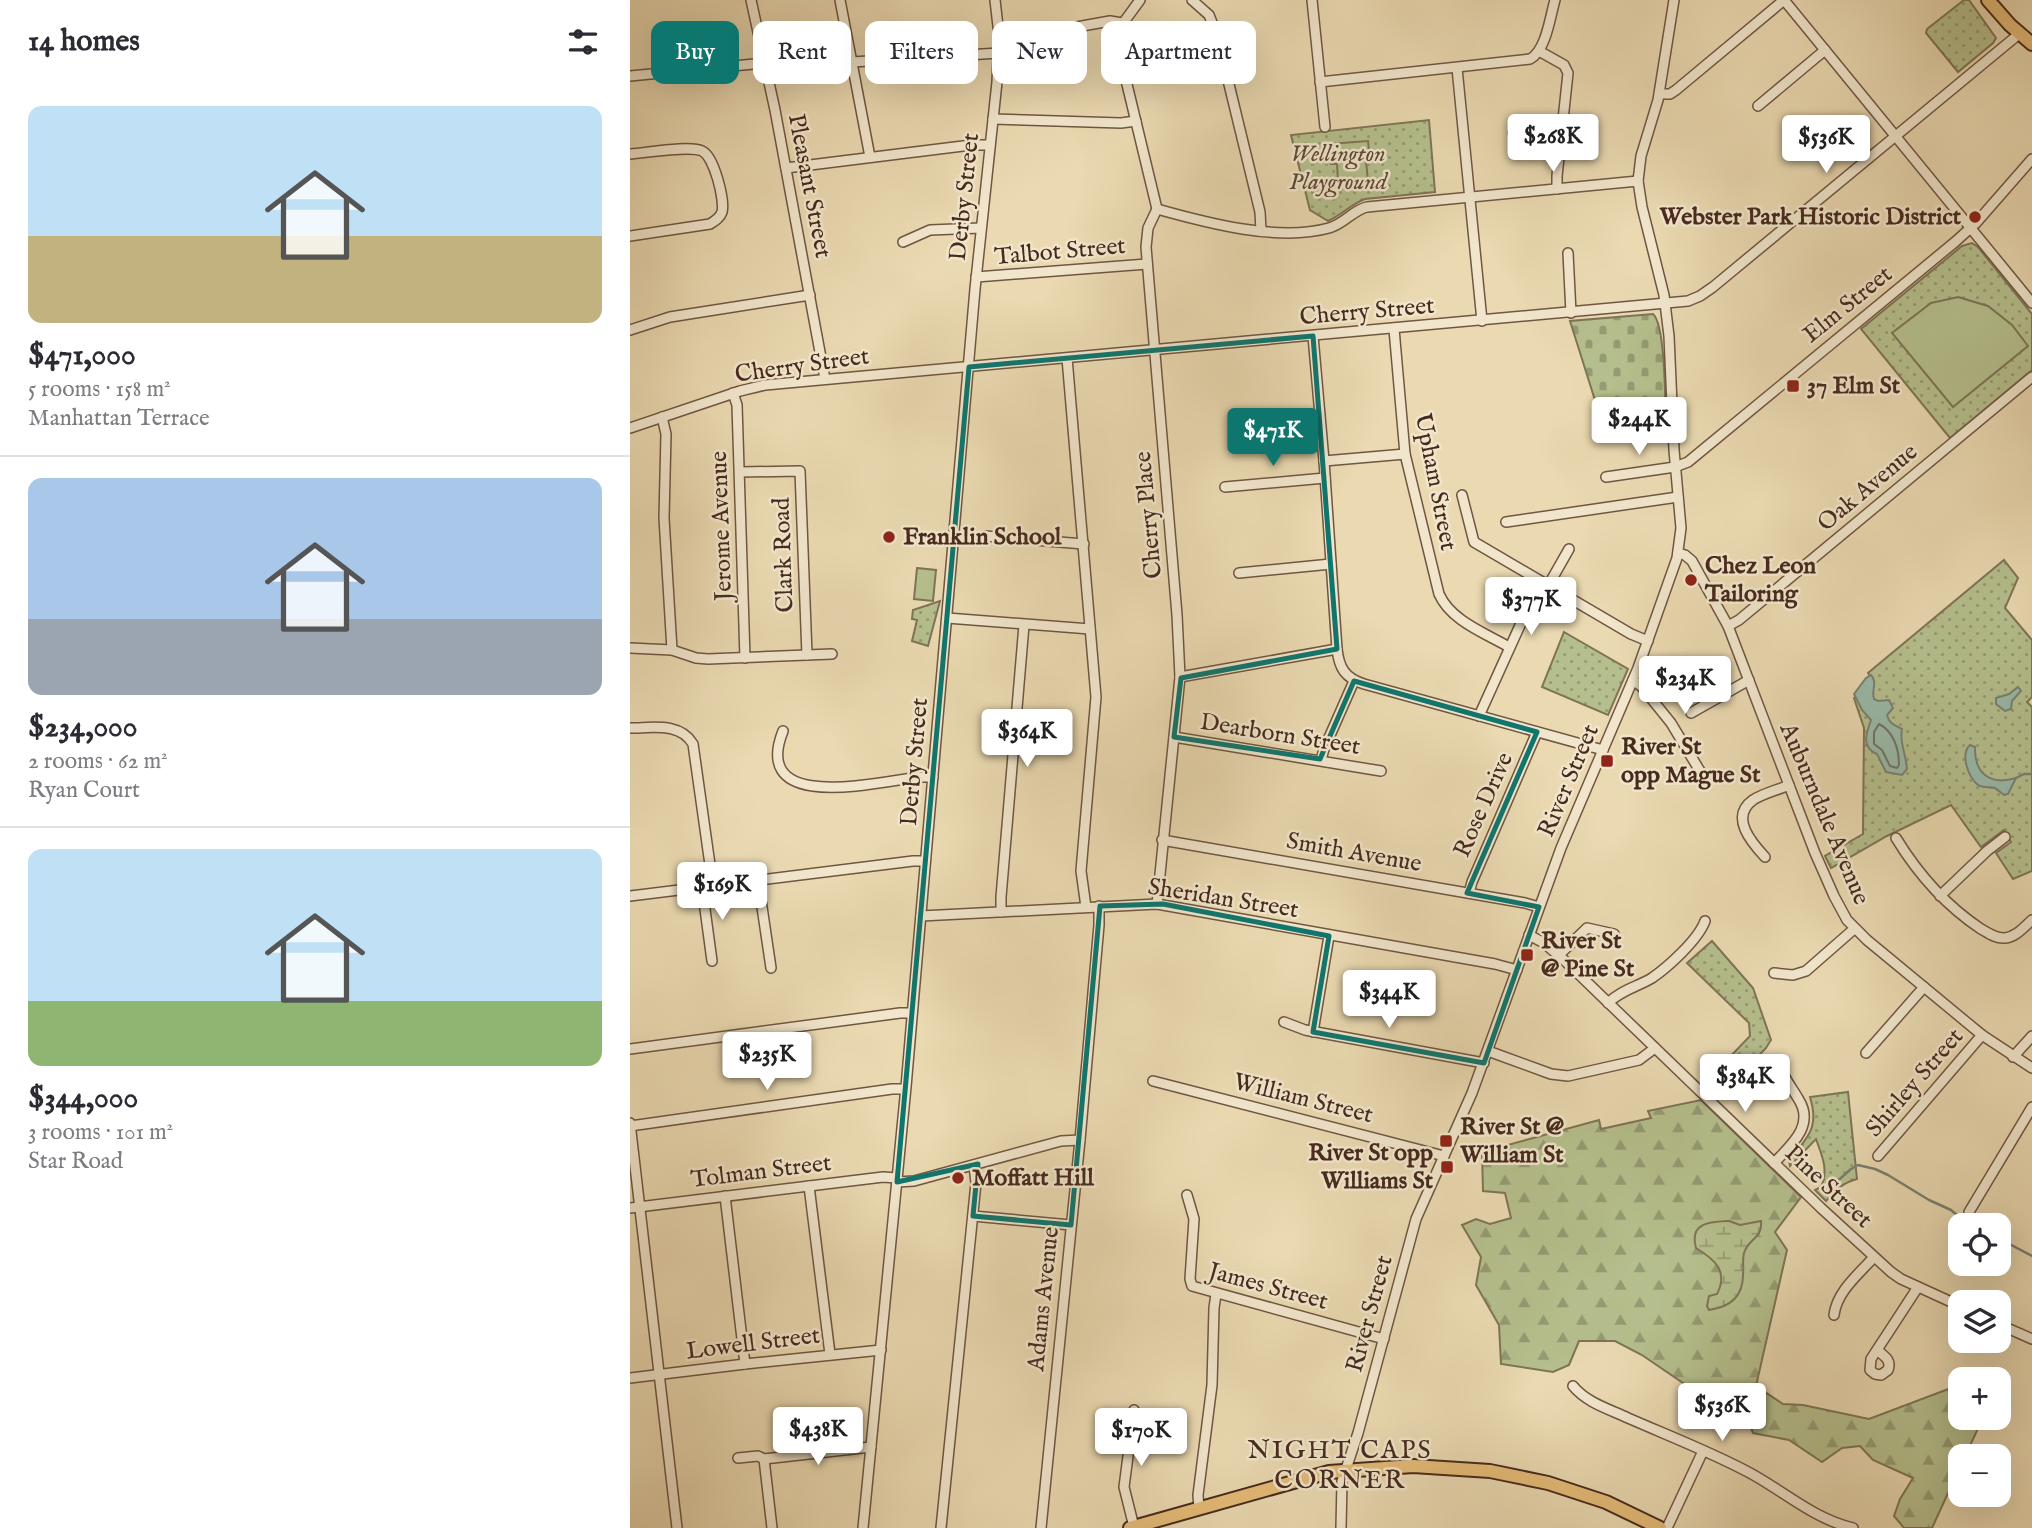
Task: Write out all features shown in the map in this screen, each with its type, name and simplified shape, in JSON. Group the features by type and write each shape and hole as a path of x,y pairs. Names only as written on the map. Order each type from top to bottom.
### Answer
{"main road":[{"path":"1989,0 2019,34 2032,44"},
{"path":"1132,1527 1317,1475 1345,1470 1434,1466 1513,1475 1548,1483 1622,1509 1660,1528"}],"street":[{"name":"Pleasant Street","path":"751,0 756,21"},
{"path":"840,0 870,157"},
{"name":"Derby Street","path":"995,0 997,21"},
{"path":"1192,0 1209,15 1217,35 1260,212 1261,231"},
{"path":"1311,0 1325,127"},
{"path":"1320,82 1530,60 1539,51 1555,0"},
{"path":"1660,94 1670,94 1676,90 1784,0 2032,303"},
{"path":"1124,21 1140,1"},
{"name":"River Street","path":"1341,1528 1340,1486 1358,1433 1416,1219 1484,1063 1564,839 1633,680 1678,552 1681,528 1675,467 1670,349 1665,304 1638,181 1641,156 1660,94 1676,2"},
{"name":"Cherry Street","path":"630,428 760,386 1692,300 1708,291 2019,34"},
{"path":"1539,51 1560,62 1568,73 1557,189"},
{"path":"1758,106 1825,51"},
{"path":"852,62 992,54"},
{"path":"630,76 753,64"},
{"path":"1457,68 1482,321"},
{"name":"Pleasant Street","path":"769,84 825,379"},
{"name":"Derby Street","path":"863,1528 921,916 976,277 996,84"},
{"path":"1126,84 1157,209 1212,224 1261,231 1323,229 1338,225 1359,209 1367,207 1638,181"},
{"path":"993,119 1108,123 1136,121"},
{"path":"1513,134 1561,132"},
{"path":"786,168 971,145 990,145"},
{"path":"630,154 702,150 712,159 722,208 720,216 712,223 630,236"},
{"name":"Elm Street","path":"1675,467 1691,459 1971,228 2031,162"},
{"name":"Cherry Place","path":"1157,209 1147,233 1147,264 1180,677 1157,904"},
{"path":"903,242 930,230 981,228"},
{"path":"1567,253 1571,313"},
{"name":"Talbot Street","path":"976,277 1147,264"},
{"path":"630,330 670,317 810,295"},
{"name":"Upham Street","path":"1394,329 1405,454 1438,590 1450,611 1509,647"},
{"path":"1313,336 1337,649 1342,669 1354,681 1602,750"},
{"path":"1067,358 1096,702 1081,871 1086,907"},
{"name":"Oak Avenue","path":"1728,626 2032,377"},
{"name":"Jerome Avenue","path":"733,393 737,405 746,658"},
{"path":"662,417 666,434 664,518 671,650"},
{"path":"1324,461 1405,454"},
{"path":"1606,477 1675,467"},
{"name":"Clark Road","path":"740,472 800,471 807,655"},
{"path":"1224,488 1325,478"},
{"path":"1462,495 1474,542 1632,634 1648,640"},
{"path":"1506,522 1678,496"},
{"path":"985,536 1084,544"},
{"path":"1548,586 1569,549"},
{"name":"Auburndale Avenue","path":"1678,552 1692,561 1728,626 1789,785 1844,915 1854,929 1982,1035 2032,1068"},
{"path":"1239,573 1331,564"},
{"path":"1479,716 1526,612"},
{"path":"947,618 1090,629"},
{"path":"1001,912 1000,897 1024,625"},
{"path":"630,648 671,650 700,658 832,654"},
{"path":"1180,677 1337,649"},
{"path":"1633,680 1642,687 1671,723 1706,781"},
{"path":"1691,713 1749,680"},
{"path":"1321,760 1354,681"},
{"path":"630,728 676,729 693,744 713,886"},
{"path":"783,731 777,750 779,767 788,778 798,783 826,788 933,777"},
{"name":"Rose Drive","path":"1469,893 1537,732"},
{"name":"Dearborn Street","path":"1174,737 1381,771"},
{"path":"1765,858 1744,830 1746,809 1756,799 1789,785"},
{"path":"1896,838 1919,873 1969,921 1996,937 2005,938 2014,935 2032,920"},
{"path":"1940,896 1987,851 2005,838"},
{"name":"Smith Avenue","path":"1162,840 1539,907"},
{"path":"630,896 925,861"},
{"path":"758,880 771,968"},
{"path":"702,887 712,961"},
{"name":"Sheridan Street","path":"921,916 1157,904 1517,970"},
{"name":"Adams Avenue","path":"1041,1528 1080,1140 1099,906"},
{"path":"1608,1003 1620,993 1656,975 1695,939 1705,921"},
{"path":"1559,956 1587,928 1614,934"},
{"path":"1774,973 1793,975 1806,971 1854,929"},
{"name":"Pine Street","path":"1529,935 1559,956 1874,1257 1897,1277 1948,1301"},
{"path":"1313,1032 1329,936"},
{"path":"1866,1053 1923,986"},
{"path":"630,1049 912,1013"},
{"path":"1284,1022 1300,1030 1484,1063"},
{"name":"Shirley Street","path":"1878,1156 1982,1035"},
{"path":"2013,1057 2032,1036"},
{"path":"1488,1051 1551,1074 1568,1076 1639,1060 1655,1048"},
{"path":"1774,1163 1797,1139 1804,1119 1802,1105 1779,1065"},
{"name":"William Street","path":"1153,1081 1444,1156"},
{"path":"677,1528 635,1207 630,1125 905,1089"},
{"path":"1969,1212 2032,1107"},
{"name":"Tolman Street","path":"635,1207 883,1177 914,1181 1061,1141 1080,1140"},
{"path":"941,1528 973,1216 976,1178 974,1165"},
{"path":"809,1186 830,1354"},
{"name":"James Street","path":"1187,1195 1194,1219 1190,1284 1194,1288 1384,1339"},
{"path":"725,1196 745,1364"},
{"path":"973,1216 1072,1225"},
{"path":"1834,1315 1841,1295 1874,1257"},
{"path":"1877,1350 1889,1361 1888,1370 1881,1375 1875,1374 1869,1366 1871,1359 1918,1287"},
{"path":"1199,1509 1198,1495 1212,1385 1216,1294"},
{"path":"2011,1330 2032,1339"},
{"name":"Lowell Street","path":"630,1378 881,1350"},
{"path":"1573,1386 1591,1401 1752,1474 1816,1514 1853,1528"},
{"path":"1132,1527 1124,1482 1134,1410"},
{"path":"738,1458 758,1456 764,1459 871,1447"},
{"path":"1667,1528 1703,1451"},
{"path":"764,1459 772,1528"}],"highlighted area":[{"path":"1313,336 1337,649 1181,678 1174,737 1320,759 1354,681 1537,732 1467,893 1539,907 1484,1063 1313,1032 1329,936 1163,904 1100,906 1071,1225 973,1216 978,1164 897,1182 969,367"}],"green space":[{"path":"1964,0 1969,0 1996,38 1958,72 1926,33 1927,29"},
{"name":"Wellington Playground","path":"1429,120 1435,192 1365,199 1328,221 1310,210 1291,135"},
{"path":"1368,141 1368,180 1338,182 1337,164 1331,164 1329,144"},
{"path":"1972,243 2032,314 2032,370 1950,438 1861,329 1962,246"},
{"path":"1958,297 1988,306 2012,325 2028,346 1953,407 1892,333 1931,303"},
{"path":"1653,314 1663,350 1666,428 1605,432 1570,321"},
{"path":"2004,560 2018,578 2005,608 2032,640 2032,697 2027,702 2032,707 2032,871 2013,879 1996,853 2011,842 2004,830 1981,847 1951,805 1887,836 1831,868 1825,856 1863,834 1864,728 1854,698 1874,682 1868,673"},
{"path":"917,568 936,570 933,601 914,599"},
{"path":"940,601 928,646 912,641 917,620 912,619 913,610"},
{"path":"1564,632 1628,669 1608,715 1542,687"},
{"path":"1712,941 1753,988 1771,1040 1718,1098 1704,1084 1750,1036 1749,1023 1687,963"},
{"path":"1848,1092 1857,1179 1840,1187 1826,1201 1815,1190 1821,1187 1824,1175 1824,1163 1816,1139 1790,1166 1789,1161 1810,1132 1813,1108 1810,1097"},
{"path":"1701,1100 1801,1197 1775,1232 1787,1250 1756,1386 1783,1404 1803,1405 1869,1419 1948,1389 1948,1430 1977,1430 1971,1444 1948,1444 1948,1493 1932,1528 1904,1528 1894,1516 1900,1499 1913,1478 1873,1460 1860,1446 1842,1448 1822,1462 1789,1440 1753,1433 1742,1406 1728,1396 1686,1385 1642,1355 1615,1341 1579,1341 1569,1365 1553,1372 1501,1364 1499,1325 1476,1285 1481,1257 1462,1225 1476,1219 1490,1224 1511,1218 1505,1193 1483,1191 1482,1152 1599,1120 1601,1129 1651,1118 1648,1111"},
{"path":"1729,1221 1740,1225 1761,1221 1761,1227 1744,1253 1741,1289 1738,1295 1729,1303 1709,1310 1709,1296 1717,1294 1720,1286 1720,1272 1714,1261 1696,1248 1696,1233 1703,1225"}],"water":[{"path":"1871,675 1874,680 1874,699 1889,700 1893,708 1887,715 1888,718 1902,729 1901,739 1907,769 1902,775 1886,772 1877,754 1867,744 1866,735 1871,720 1854,694"},
{"path":"2018,687 2021,691 2012,701 2011,709 2005,711 1996,704 1996,698 2009,694"},
{"path":"1970,745 1975,747 1977,764 1985,775 1998,780 2016,778 2008,794 2004,795 1995,788 1980,786 1974,781 1966,760"}],"waterway":[{"path":"2016,778 2032,774"},
{"path":"1832,1186 1858,1165 1888,1175 1955,1213"},
{"path":"2011,1245 2032,1256"}],"place":[{"name":"Webster Park Historic District","path":"1975,217"},
{"name":"37 Elm St","path":"1793,386"},
{"name":"Franklin School","path":"889,537"},
{"name":"Chez Leon Tailoring","path":"1691,580"},
{"name":"River St opp Mague St","path":"1607,761"},
{"name":"River St @ Pine St","path":"1527,955"},
{"name":"River St @ William St","path":"1446,1141"},
{"name":"River St opp Williams St","path":"1447,1167"},
{"name":"Moffatt Hill","path":"958,1178"}],"district":[{"name":"NIGHT CAPS CORNER","path":"1340,1465"}]}
